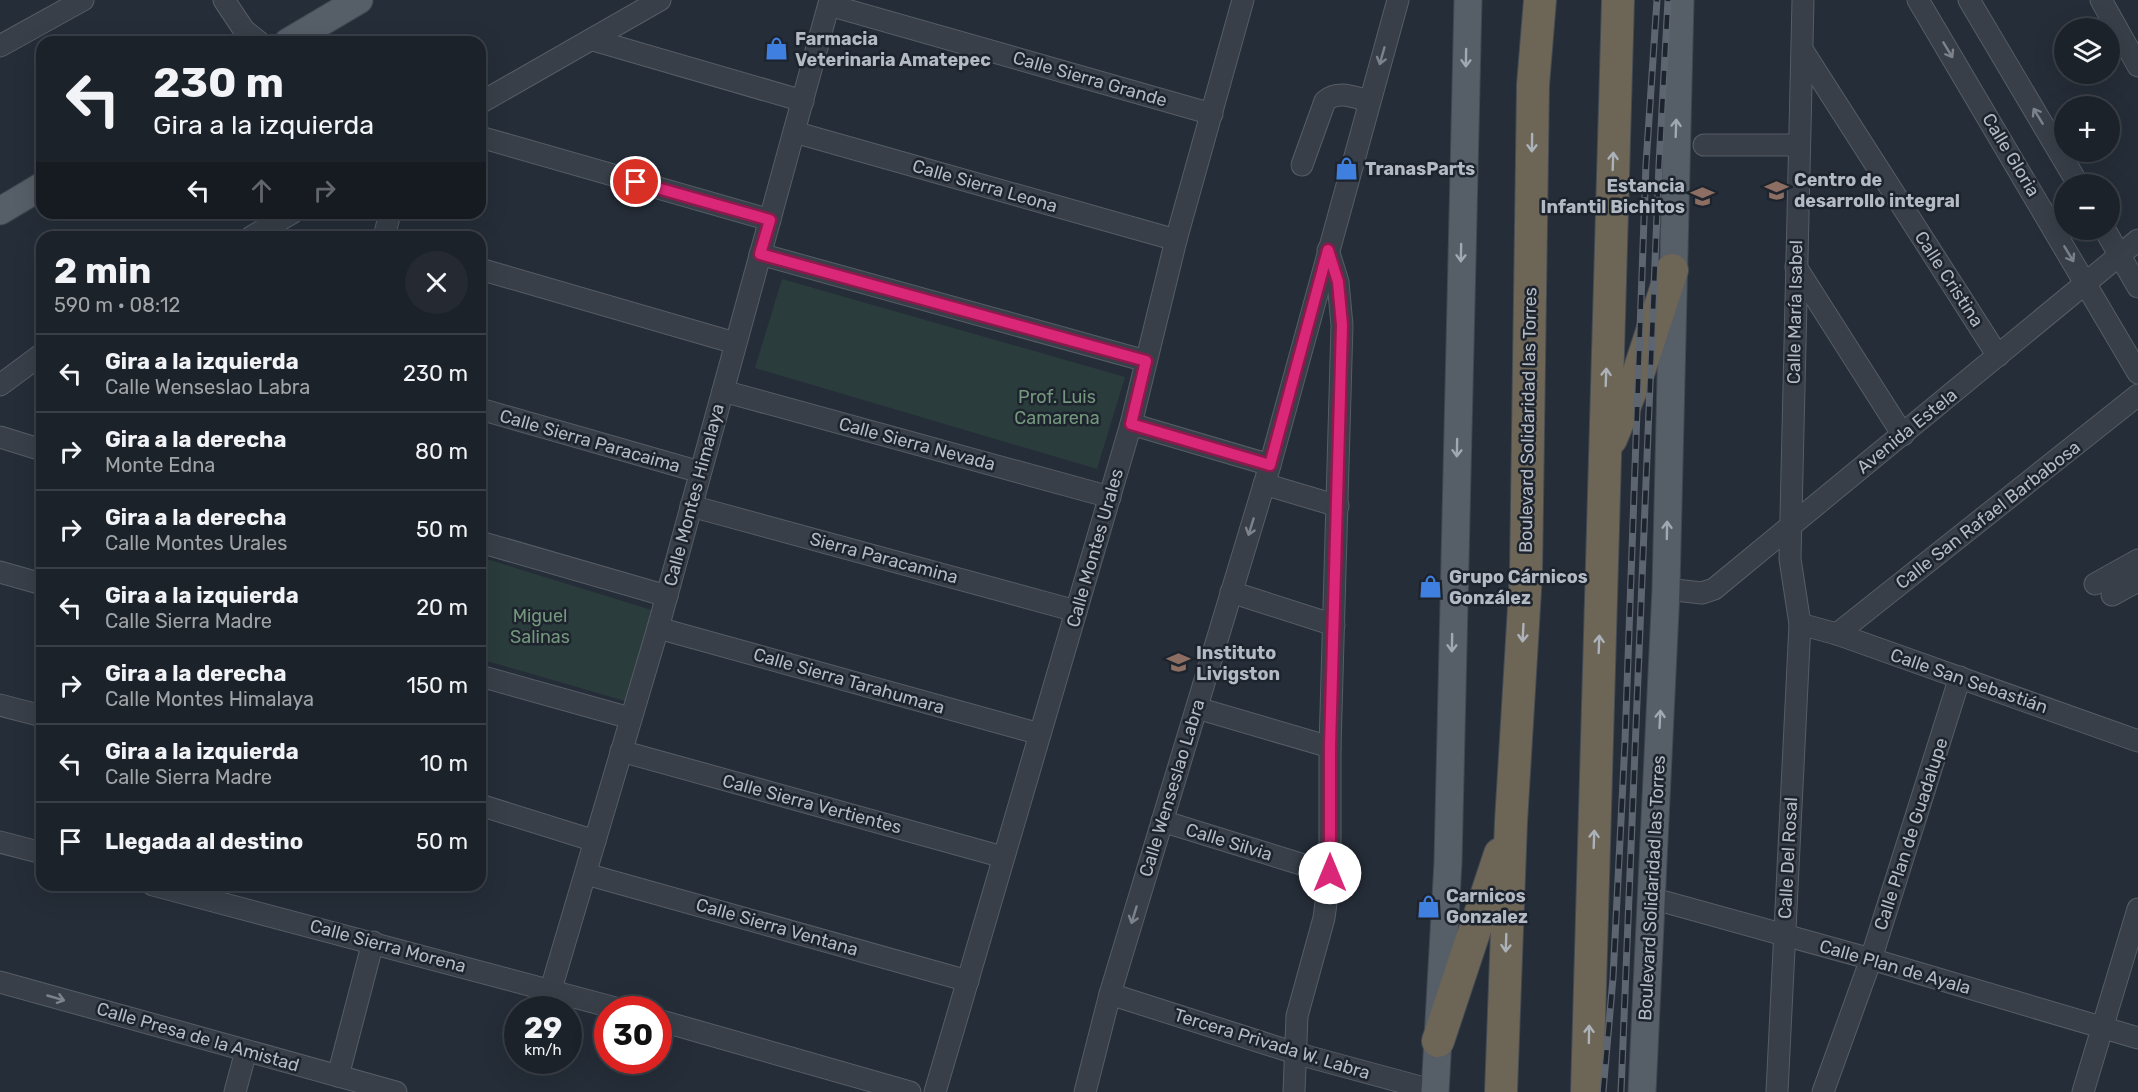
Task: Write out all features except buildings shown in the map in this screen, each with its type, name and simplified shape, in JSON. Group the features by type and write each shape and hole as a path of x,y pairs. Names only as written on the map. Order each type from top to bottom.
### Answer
{"highway":[{"path":"1528,0 1533,85"},
{"name":"Boulevard Solidaridad las Torres","path":"1501,1092 1511,822 1526,574 1533,85 1540,0"},
{"path":"1587,1092 1618,0"},
{"path":"1604,456 1640,371 1672,270"},
{"path":"1438,1041 1511,822"}],"main road":[{"path":"298,36 359,0"},
{"path":"1435,1091 1448,862 1468,0"},
{"name":"Boulevard Solidaridad las Torres","path":"1642,1092 1666,589 1680,0"},
{"path":"0,211 36,190"}],"street":[{"path":"0,46 83,0"},
{"path":"224,0 248,36"},
{"path":"486,100 660,0"},
{"name":"Calle Montes Urales","path":"935,1092 1131,424 1176,240 1243,0"},
{"name":"Calle Wenseslao Labra","path":"1085,1092 1110,994 1267,475 1398,0"},
{"name":"Calle María Isabel","path":"1800,624 1790,559 1790,526 1803,0"},
{"name":"Calle Gloria","path":"1918,0 2138,373"},
{"path":"1969,0 2072,174"},
{"path":"2101,0 2138,66"},
{"name":"Calle Sierra Grande","path":"829,2 1212,114"},
{"name":"Calle Montes Himalaya","path":"551,989 658,627 829,2"},
{"path":"593,40 802,101"},
{"name":"Calle Cristina","path":"1803,51 1998,356"},
{"path":"1302,165 1325,101 1333,95 1345,94 1370,101"},
{"name":"Calle Sierra Leona","path":"794,132 1176,240"},
{"path":"486,139 770,220"},
{"path":"1704,145 1799,145"},
{"path":"261,231 282,219"},
{"path":"2111,240 2138,287"},
{"name":"Avenida Estela","path":"1666,589 1702,593 1714,589 2138,240"},
{"path":"1294,1092 1297,1016 1324,918 1330,873 1330,747 1342,325 1338,282 1328,250"},
{"path":"760,254 1146,361"},
{"path":"1796,267 1903,435"},
{"path":"486,271 735,343"},
{"path":"0,385 36,358"},
{"name":"Calle Sierra Nevada","path":"723,391 1110,496"},
{"name":"Calle San Rafael Barbabosa","path":"1837,634 2138,395"},
{"name":"Calle Sierra Paracaima","path":"486,411 700,472"},
{"path":"1131,424 1267,475 1338,506"},
{"path":"0,437 36,448"},
{"name":"Sierra Paracamina","path":"691,506 1076,611"},
{"path":"486,544 666,596"},
{"path":"2138,560 2104,590 2138,581"},
{"path":"0,572 36,582"},
{"path":"1231,592 1334,625"},
{"name":"Calle San Sebastián","path":"1800,624 1837,634 2138,741"},
{"name":"Calle Del Rosal","path":"1777,1092 1800,624"},
{"name":"Calle Sierra Tarahumara","path":"658,627 1040,734"},
{"name":"Calle Plan de Guadalupe","path":"1823,1092 1871,959 1960,677"},
{"path":"486,678 630,718"},
{"path":"0,705 36,714"},
{"path":"1197,708 1330,747"},
{"name":"Calle Sierra Vertientes","path":"621,751 1003,857"},
{"path":"486,807 595,841"},
{"name":"Calle Silvia","path":"1162,821 1330,873"},
{"path":"0,842 36,851"},
{"name":"Calle Sierra Ventana","path":"586,874 968,981"},
{"name":"Calle Sierra Morena","path":"195,891 594,1002"},
{"name":"Calle Plan de Ayala","path":"1651,898 1871,959 2138,1038"},
{"path":"2083,1092 2138,909"},
{"path":"338,1076 373,942"},
{"name":"Calle Presa de la Amistad","path":"1,985 396,1092"},
{"name":"Tercera Privada W. Labra","path":"1110,994 1295,1053 1435,1091"},
{"path":"672,1024 910,1092"},
{"path":"235,1092 246,1051"}],"green space":[{"name":"Prof. Luis Camarena","path":"782,279 1125,377 1097,469 755,368"},
{"name":"Miguel Salinas","path":"486,559 658,612 632,703 486,661"}],"railway":[{"path":"1603,1092 1613,978 1625,742 1646,164 1657,0"},
{"path":"1621,1092 1659,165 1668,0"}],"place":[{"name":"Farmacia Veterinaria Amatepec","path":"777,49"},
{"name":"TranasParts","path":"1347,169"},
{"name":"Centro de desarrollo integral","path":"1776,190"},
{"name":"Estancia Infantil Bichitos","path":"1703,196"},
{"name":"Grupo Cárnicos González","path":"1431,587"},
{"name":"Instituto Livigston","path":"1178,663"},
{"name":"Carnicos Gonzalez","path":"1428,906"}],"route":[{"path":"636,182 770,220 760,254 1146,361 1131,424 1270,465 1328,250 1338,282 1342,325 1330,747 1330,873"}]}
